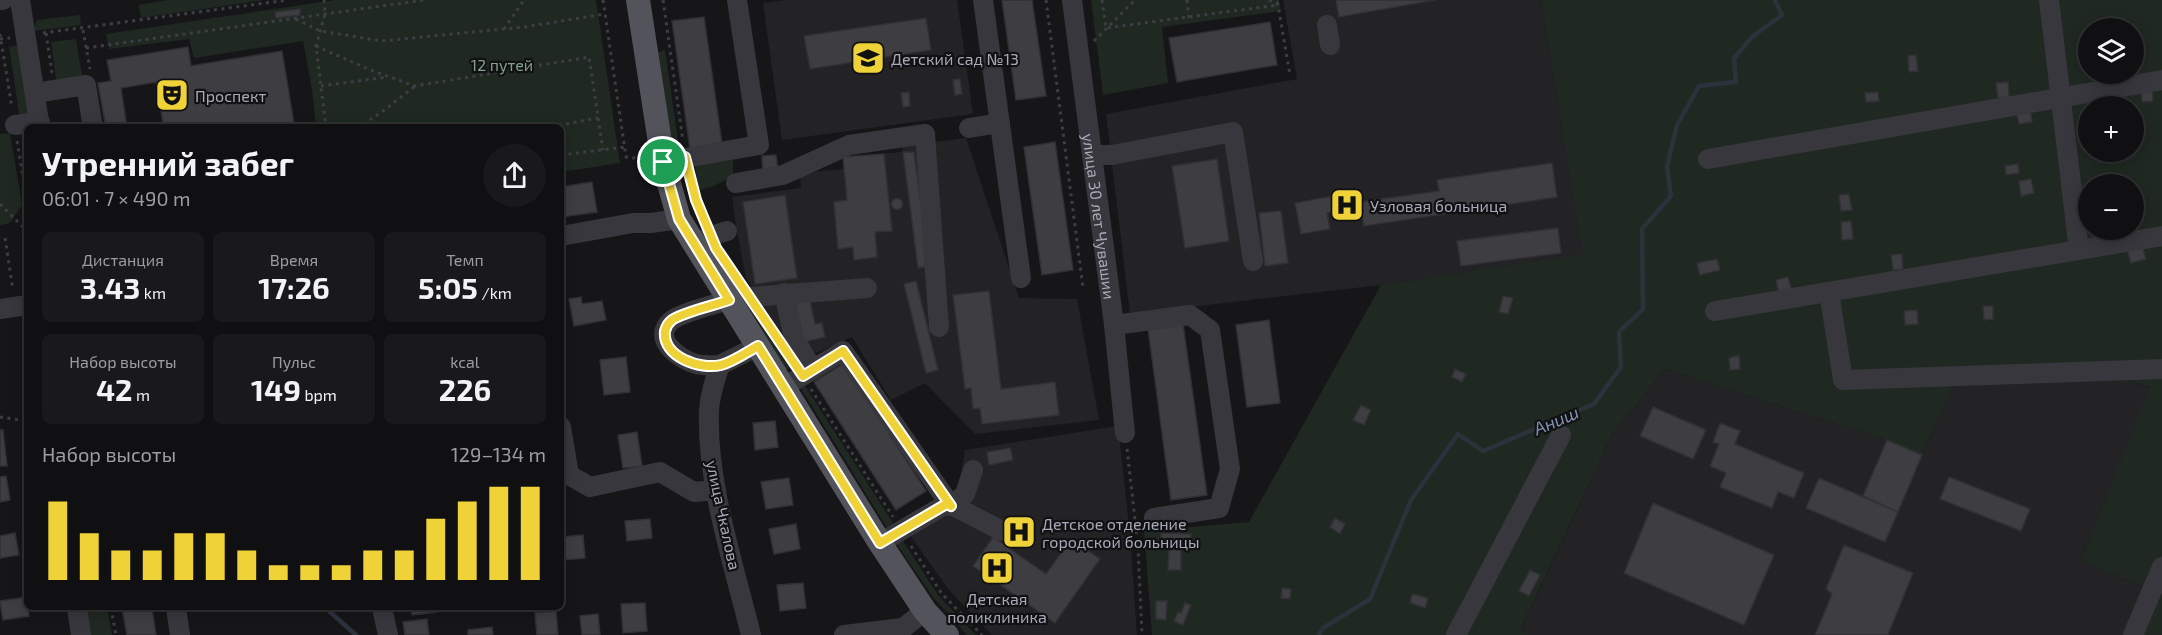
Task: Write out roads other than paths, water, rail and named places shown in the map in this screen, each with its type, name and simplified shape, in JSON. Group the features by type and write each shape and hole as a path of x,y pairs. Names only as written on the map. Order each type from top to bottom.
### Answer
{"main road":[{"path":"638,0 674,160 700,233 732,303 758,346 800,378 880,543 925,611 947,635"}],"street":[{"path":"20,0 36,34 35,93 40,124"},
{"path":"674,160 759,145 737,0"},
{"path":"983,0 1022,278"},
{"name":"улица 30 лет Чувашии","path":"1072,0 1114,325 1125,433"},
{"path":"2049,0 2079,250"},
{"path":"1708,159 2162,80"},
{"path":"35,93 86,85 92,124"},
{"path":"969,128 1000,123"},
{"path":"15,125 24,125"},
{"path":"1093,155 1112,155 1233,132 1253,261"},
{"path":"736,183 783,175 849,145 925,134 939,327"},
{"path":"564,235 633,223 651,223 700,233"},
{"path":"1715,311 2162,236"},
{"path":"758,346 720,365 698,365 682,359 669,348 664,339 666,327 673,319 751,297 867,288"},
{"path":"1829,292 1843,380 2162,369"},
{"path":"784,293 800,378 843,351 951,506"},
{"path":"1114,325 1190,315 1209,330 1230,469 1219,508 1154,518"},
{"name":"улица Чкалова","path":"720,365 713,384 709,409 716,490 751,635"},
{"path":"1456,635 1561,435"},
{"path":"564,445 569,475 590,487 660,472 694,492 716,490"},
{"path":"951,506 965,494 973,470"},
{"path":"880,543 948,503 1002,531"},
{"path":"2133,635 2162,567"},
{"path":"77,610 81,635"},
{"path":"176,610 180,635"},
{"path":"382,610 388,635"},
{"path":"844,635 903,632 925,611"}],"waterway":[{"name":"Аниш","path":"1319,635 1323,628 1370,599 1411,500 1458,434 1483,451 1594,404 1621,367 1619,332 1643,309 1642,229 1671,196 1667,167 1677,125 1699,86 1736,82 1734,58 1752,37 1782,15 1775,0"},
{"path":"329,610 356,635"}],"place":[{"name":"Детский сад №13","path":"868,58"},
{"name":"Проспект","path":"172,95"},
{"name":"Узловая больница","path":"1347,205"},
{"name":"Детское отделение городской больницы","path":"1019,532"},
{"name":"Детская поликлиника","path":"997,568"}],"park label":[{"name":"12 путей","path":"502,64"}]}
